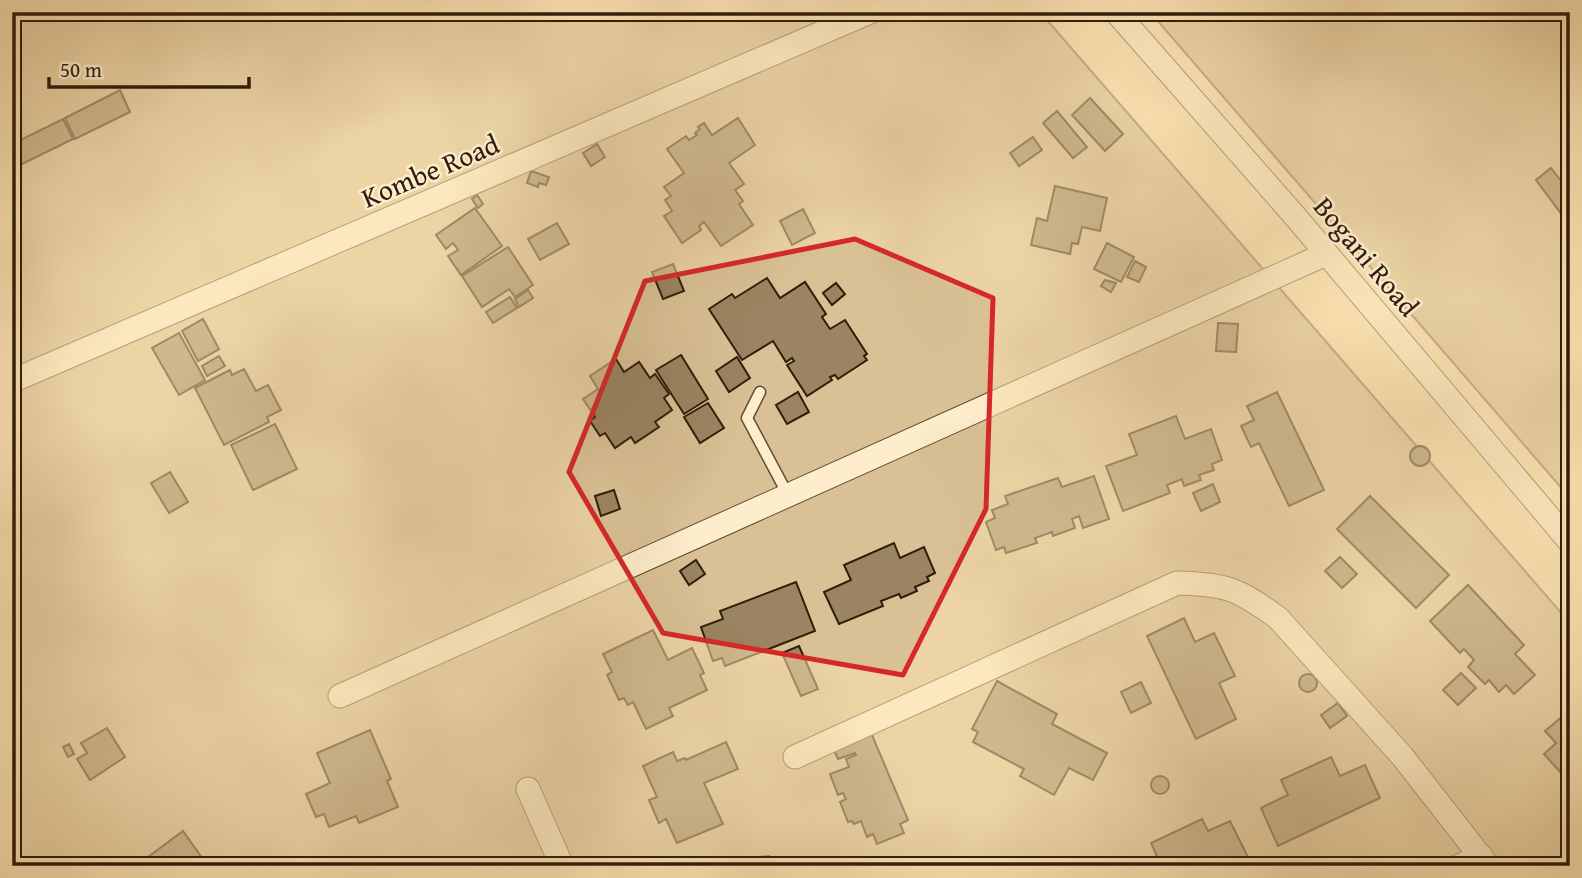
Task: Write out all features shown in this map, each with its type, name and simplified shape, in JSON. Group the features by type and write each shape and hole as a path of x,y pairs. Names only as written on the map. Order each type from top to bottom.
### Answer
{"street":[{"name":"Kombe Road","path":"12,381 870,12"},
{"name":"Bogani Road","path":"1116,12 1570,541"},
{"path":"340,696 1326,254"},
{"path":"795,757 1177,583 1208,584 1231,588 1278,618 1402,756 1485,861 1460,866"},
{"path":"528,789 562,866"}],"lane":[{"path":"760,392 747,418 788,495"}],"highlighted area":[{"path":"855,239 993,298 986,509 903,675 663,633 569,472 645,281"}],"shaded area":[{"path":"12,12 1040,12 1570,623 1570,866 12,866"},
{"path":"1150,12 1570,12 1570,498"}],"building":[{"path":"120,90 130,112 75,139 65,118"},
{"path":"1090,98 1123,134 1105,151 1072,115"},
{"path":"1057,111 1087,147 1073,158 1043,123"},
{"path":"738,118 755,145 729,163 744,184 735,190 743,201 739,204 753,225 721,246 704,222 699,226 701,230 682,243 664,216 672,211 665,200 671,196 664,187 684,173 667,149 686,136 689,140 697,135 695,133 700,129 698,127 704,123 712,135"},
{"path":"63,119 73,139 12,169 12,144"},
{"path":"1033,137 1042,150 1019,166 1010,153"},
{"path":"597,144 605,157 591,166 583,153"},
{"path":"1570,158 1570,175 1563,162"},
{"path":"1551,168 1570,192 1568,223 1536,180"},
{"path":"531,171 549,177 546,185 539,183 538,187 527,183"},
{"path":"1055,186 1107,198 1100,231 1082,227 1078,244 1072,243 1070,254 1031,245 1037,218 1047,221"},
{"path":"477,195 483,204 478,208 472,199"},
{"path":"475,208 502,246 461,275 448,256 458,250 453,243 446,249 436,235"},
{"path":"803,209 815,233 792,245 780,221"},
{"path":"557,223 569,244 540,260 528,239"},
{"path":"1107,243 1134,257 1121,282 1094,269"},
{"path":"508,247 533,285 515,297 509,289 482,307 462,276"},
{"path":"1135,261 1146,267 1139,282 1127,277"},
{"path":"673,264 684,291 663,299 652,272"},
{"path":"767,278 780,298 805,282 826,314 822,317 830,329 845,320 867,354 864,356 867,360 838,379 835,375 830,377 832,380 807,396 787,365 794,361 792,358 786,362 773,341 742,360 709,309 732,294 735,298"},
{"path":"1105,280 1116,283 1111,292 1101,286"},
{"path":"836,283 845,294 832,305 823,293"},
{"path":"528,290 533,298 519,307 515,299"},
{"path":"510,297 517,308 493,323 486,312"},
{"path":"203,319 219,349 198,361 182,331"},
{"path":"1218,323 1238,324 1236,352 1216,351"},
{"path":"179,333 205,380 179,395 152,348"},
{"path":"681,355 708,399 684,414 656,370"},
{"path":"219,356 225,366 207,376 202,366"},
{"path":"737,357 750,378 729,392 716,371"},
{"path":"616,359 624,372 639,362 650,378 655,374 669,394 664,398 672,410 655,422 659,427 635,443 631,437 615,448 605,433 600,436 590,421 595,417 583,399 598,389 590,376"},
{"path":"244,369 256,391 268,385 281,410 267,417 269,422 224,445 195,388 230,370 232,375"},
{"path":"798,392 809,412 787,424 776,405"},
{"path":"1277,392 1324,490 1289,506 1259,443 1251,447 1241,426 1254,420 1247,406"},
{"path":"708,403 724,428 700,443 684,417"},
{"path":"1176,416 1185,439 1211,429 1222,460 1212,464 1214,470 1199,475 1201,480 1184,486 1182,479 1167,485 1170,493 1123,511 1106,466 1137,455 1129,434"},
{"path":"275,424 297,469 253,490 231,445"},
{"path":"1420,446 1427,449 1430,456 1427,463 1420,466 1413,463 1410,456 1413,449"},
{"path":"170,472 188,502 169,513 151,483"},
{"path":"1094,476 1109,519 1083,528 1079,516 1072,519 1075,528 1053,536 1052,532 1035,538 1037,543 1006,553 1004,547 996,550 986,522 995,518 992,510 1008,504 1005,496 1058,478 1062,487"},
{"path":"1213,484 1220,502 1201,511 1193,493"},
{"path":"614,490 620,509 601,516 595,496"},
{"path":"1370,496 1449,575 1416,608 1337,529"},
{"path":"894,543 900,558 924,547 935,573 927,577 929,581 915,587 917,591 901,598 899,594 881,601 883,606 839,624 824,592 851,580 844,565"},
{"path":"1340,557 1357,574 1342,588 1325,571"},
{"path":"696,560 705,574 689,585 680,571"},
{"path":"796,582 815,631 725,666 722,658 713,661 701,627 723,619 720,611"},
{"path":"1468,585 1524,645 1515,654 1535,675 1514,694 1506,685 1499,692 1489,680 1485,684 1468,667 1474,660 1464,649 1460,653 1430,621"},
{"path":"1184,618 1195,642 1214,633 1235,676 1219,683 1236,719 1196,739 1147,636"},
{"path":"653,630 668,660 692,648 704,673 700,675 707,690 669,708 673,716 646,729 633,702 628,705 624,698 619,700 607,675 612,672 603,654"},
{"path":"799,646 818,689 801,696 782,653"},
{"path":"1461,673 1476,688 1458,705 1443,690"},
{"path":"1308,674 1314,677 1317,683 1314,689 1308,692 1302,689 1299,683 1302,677"},
{"path":"997,681 1057,714 1052,724 1107,753 1093,780 1069,768 1054,795 1020,776 1024,769 973,742 978,732 972,729"},
{"path":"1141,682 1151,703 1131,713 1121,692"},
{"path":"1338,703 1347,716 1330,728 1321,715"},
{"path":"1563,716 1568,722 1570,720 1570,774 1566,770 1562,774 1544,754 1556,743 1545,731"},
{"path":"107,728 125,757 90,780 77,759 87,753 81,743"},
{"path":"869,728 908,820 900,824 904,833 877,844 873,834 867,837 861,821 854,824 852,821 848,822 840,802 846,799 843,793 838,795 830,774 849,767 846,759 856,755 855,753 838,759 831,743"},
{"path":"370,730 391,779 387,781 398,807 359,823 356,816 329,827 324,814 316,817 306,794 330,783 317,753"},
{"path":"726,742 738,769 704,783 723,824 677,843 666,819 659,823 649,800 657,797 643,766 673,752 677,761 686,760"},
{"path":"69,744 74,754 68,757 63,747"},
{"path":"1331,757 1340,776 1365,765 1380,798 1278,846 1261,808 1288,795 1281,780"},
{"path":"1160,776 1168,781 1169,785 1164,793 1160,794 1152,789 1151,785 1156,777"},
{"path":"1202,819 1208,831 1230,821 1248,857 1230,866 1136,866 1157,856 1151,843"},
{"path":"183,831 205,862 209,858 214,866 136,866"},
{"path":"769,856 773,866 758,866 760,857"}]}
